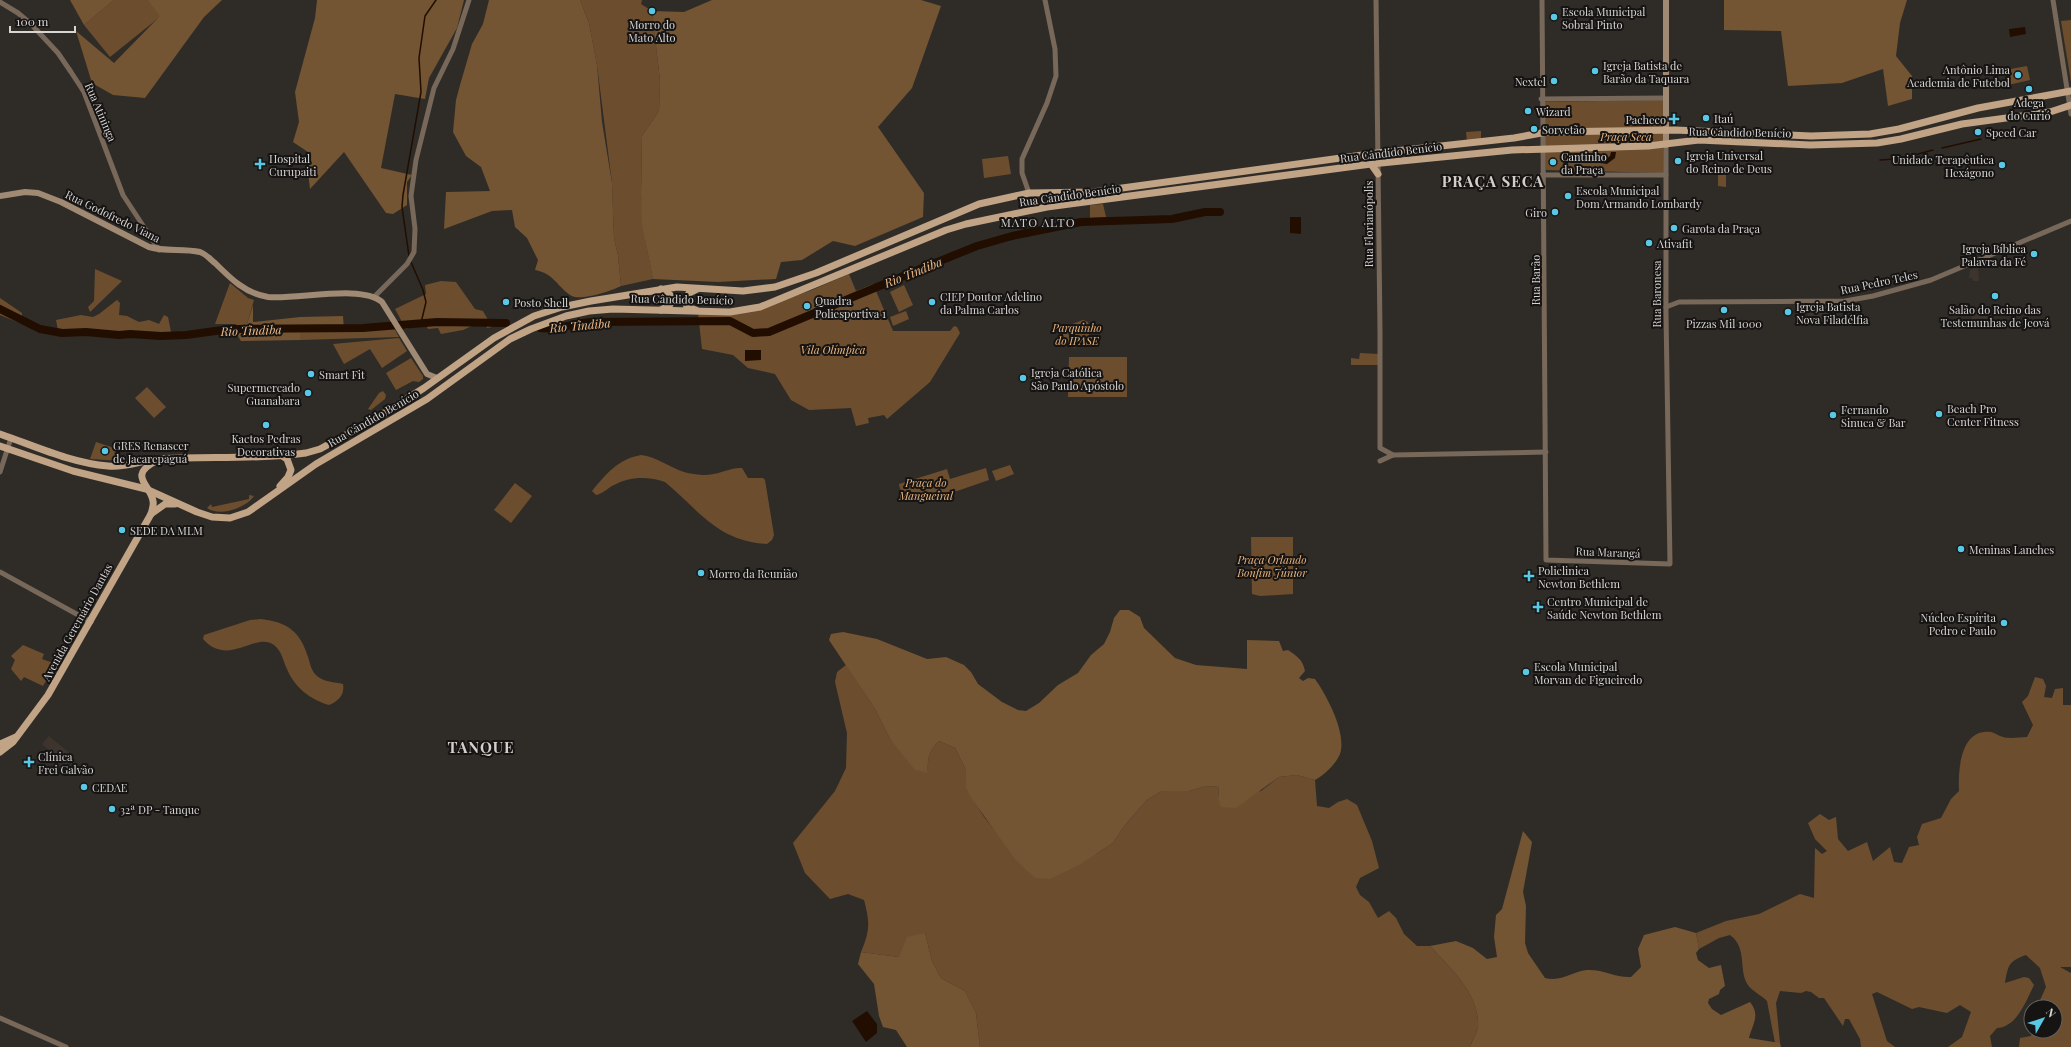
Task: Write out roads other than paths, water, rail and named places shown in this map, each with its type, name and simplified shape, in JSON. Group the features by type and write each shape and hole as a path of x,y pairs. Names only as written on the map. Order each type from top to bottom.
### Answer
{"main road":[{"name":"Rua Baronesa","path":"1666,0 1666,145"},
{"name":"Rua Cândido Benício","path":"0,434 74,460 108,466 159,459 306,453 320,449 373,420 427,386 494,338 534,316 590,300 678,287 743,291 765,289 792,282 918,231 979,204 1029,193 1093,192 1377,153 1509,139 1542,132 1666,130 1733,131 1811,136 1870,134 1899,129 1978,108 2069,92"},
{"name":"Rua Cândido Benício","path":"0,446 73,471 146,489 212,517 230,518 248,512 316,464 427,399 520,334 545,323 579,313 613,309 730,312 769,304 966,224 1047,207 1374,164 1512,150 1666,145 1699,140 1810,146 1877,143 1901,139 1962,124 2050,112 2070,105"},
{"path":"1374,164 1378,174"},
{"name":"Rua Godofredo Viana","path":"0,196 25,192 38,193 61,202 104,225 159,250 201,252 239,285 257,294 278,297 361,294 374,297"},
{"path":"660,310 669,306 672,301 670,295 661,289"},
{"path":"699,289 689,293 686,296 685,303 690,309 706,312"},
{"path":"374,297 382,302 427,374 427,386"},
{"path":"427,374 437,378"},
{"path":"269,498 290,473 291,467 289,461 280,455"},
{"path":"151,514 153,501 142,478 143,472 148,466 159,459"},
{"path":"151,514 165,504 181,505"},
{"name":"Avenida Geremário Dantas","path":"0,752 13,742 48,695 91,622 151,514"},
{"name":"Avenida Geremário Dantas","path":"0,744 16,737"}],"street":[{"path":"374,297 412,257 416,239 411,196 416,160 434,88 453,49 470,0"},
{"path":"1029,193 1022,173 1022,159 1047,103 1056,76 1055,49 1045,0"},
{"path":"1374,164 1377,153 1376,0"},
{"name":"Rua Barão","path":"1542,0 1541,98 1546,439 1546,560"},
{"path":"2053,0 2069,92 2071,114"},
{"name":"Rua Atininga","path":"0,2 18,13 31,24 58,53 71,72 89,106 122,195 159,250"},
{"path":"1541,98 1665,98"},
{"name":"Rua Baronesa","path":"1666,145 1666,307 1670,564"},
{"name":"Rua Florianópolis","path":"1378,174 1380,448 1394,455"},
{"path":"1542,175 1666,175"},
{"name":"Rua Pedro Teles","path":"1666,307 1679,302 1845,301 1873,296 1931,280 2071,221"},
{"path":"1666,294 1679,302"},
{"path":"0,472 11,438"},
{"path":"1380,461 1394,455 1546,452"},
{"name":"Rua Marangá","path":"1546,560 1670,564"},
{"path":"0,572 91,622"},
{"path":"0,1018 66,1047"}],"waterway":[{"path":"409,256 402,207 403,195 421,92 419,58 425,16 436,0"},
{"path":"1942,148 1981,139"},
{"path":"1903,158 1933,150"},
{"path":"1880,160 1894,159"},
{"name":"Rio Tindiba","path":"540,328 554,328 592,322 730,321 753,333 769,332 977,246 1012,236 1081,222 1172,219 1205,212 1220,212"},
{"path":"411,262 423,290 426,302 421,323"},
{"name":"Rio Tindiba","path":"0,309 40,329 62,333 86,332 119,335 186,335 230,329 363,328 437,322 506,323"}],"place":[{"name":"Morro do Mato Alto","path":"652,11"},
{"name":"Escola Municipal Sobral Pinto","path":"1554,17"},
{"name":"Igreja Batista de Barão da Taquara","path":"1595,71"},
{"name":"Antônio Lima Academia de Futebol","path":"2018,75"},
{"name":"Nextel","path":"1554,81"},
{"name":"Adega do Curió","path":"2029,89"},
{"name":"Wizard","path":"1528,111"},
{"name":"Itaú","path":"1706,118"},
{"name":"Pacheco","path":"1674,119"},
{"name":"Sorvetão","path":"1534,129"},
{"name":"Speed Car","path":"1978,132"},
{"name":"Igreja Universal do Reino de Deus","path":"1678,161"},
{"name":"Cantinho da Praça","path":"1553,162"},
{"name":"Hospital Curupaiti","path":"260,164"},
{"name":"Unidade Terapêutica Hexágono","path":"2002,165"},
{"name":"Escola Municipal Dom Armando Lombardy","path":"1568,196"},
{"name":"Giro","path":"1555,212"},
{"name":"Garota da Praça","path":"1674,228"},
{"name":"Ativafit","path":"1649,243"},
{"name":"Igreja Bíblica Palavra da Fé","path":"2034,254"},
{"name":"Salão do Reino das Testemunhas de Jeová","path":"1995,296"},
{"name":"Posto Shell","path":"506,302"},
{"name":"CIEP Doutor Adelino da Palma Carlos","path":"932,302"},
{"name":"Quadra Poliesportiva 1","path":"807,306"},
{"name":"Pizzas Mil 1000","path":"1724,310"},
{"name":"Igreja Batista Nova Filadélfia","path":"1788,312"},
{"name":"Smart Fit","path":"311,374"},
{"name":"Igreja Católica São Paulo Apóstolo","path":"1023,378"},
{"name":"Supermercado Guanabara","path":"308,393"},
{"name":"Beach Pro Center Fitness","path":"1939,414"},
{"name":"Fernando Sinuca & Bar","path":"1833,415"},
{"name":"Kactos Pedras Decorativas","path":"266,425"},
{"name":"GRES Renascer de Jacarepaguá","path":"105,451"},
{"name":"SEDE DA MLM","path":"122,530"},
{"name":"Meninas Lanches","path":"1961,549"},
{"name":"Morro da Reunião","path":"701,573"},
{"name":"Policlinica Newton Bethlem","path":"1529,576"},
{"name":"Centro Municipal de Saúde Newton Bethlem","path":"1538,607"},
{"name":"Núcleo Espírita Pedro e Paulo","path":"2004,623"},
{"name":"Escola Municipal Morvan de Figueiredo","path":"1526,672"},
{"name":"Clínica Frei Galvão","path":"29,762"},
{"name":"CEDAE","path":"84,787"},
{"name":"32ª DP - Tanque","path":"112,809"}],"district":[{"name":"PRAÇA SECA","path":"1493,181"},
{"name":"MATO ALTO","path":"1038,222"},
{"name":"TANQUE","path":"481,747"}],"park label":[{"name":"Praça Seca","path":"1626,136"},
{"name":"Parquinho do IPASE","path":"1077,333"},
{"name":"Vila Olímpica","path":"833,349"},
{"name":"Praça do Mangueiral","path":"926,488"},
{"name":"Praça Orlando Bonfim Júnior","path":"1272,565"}]}
